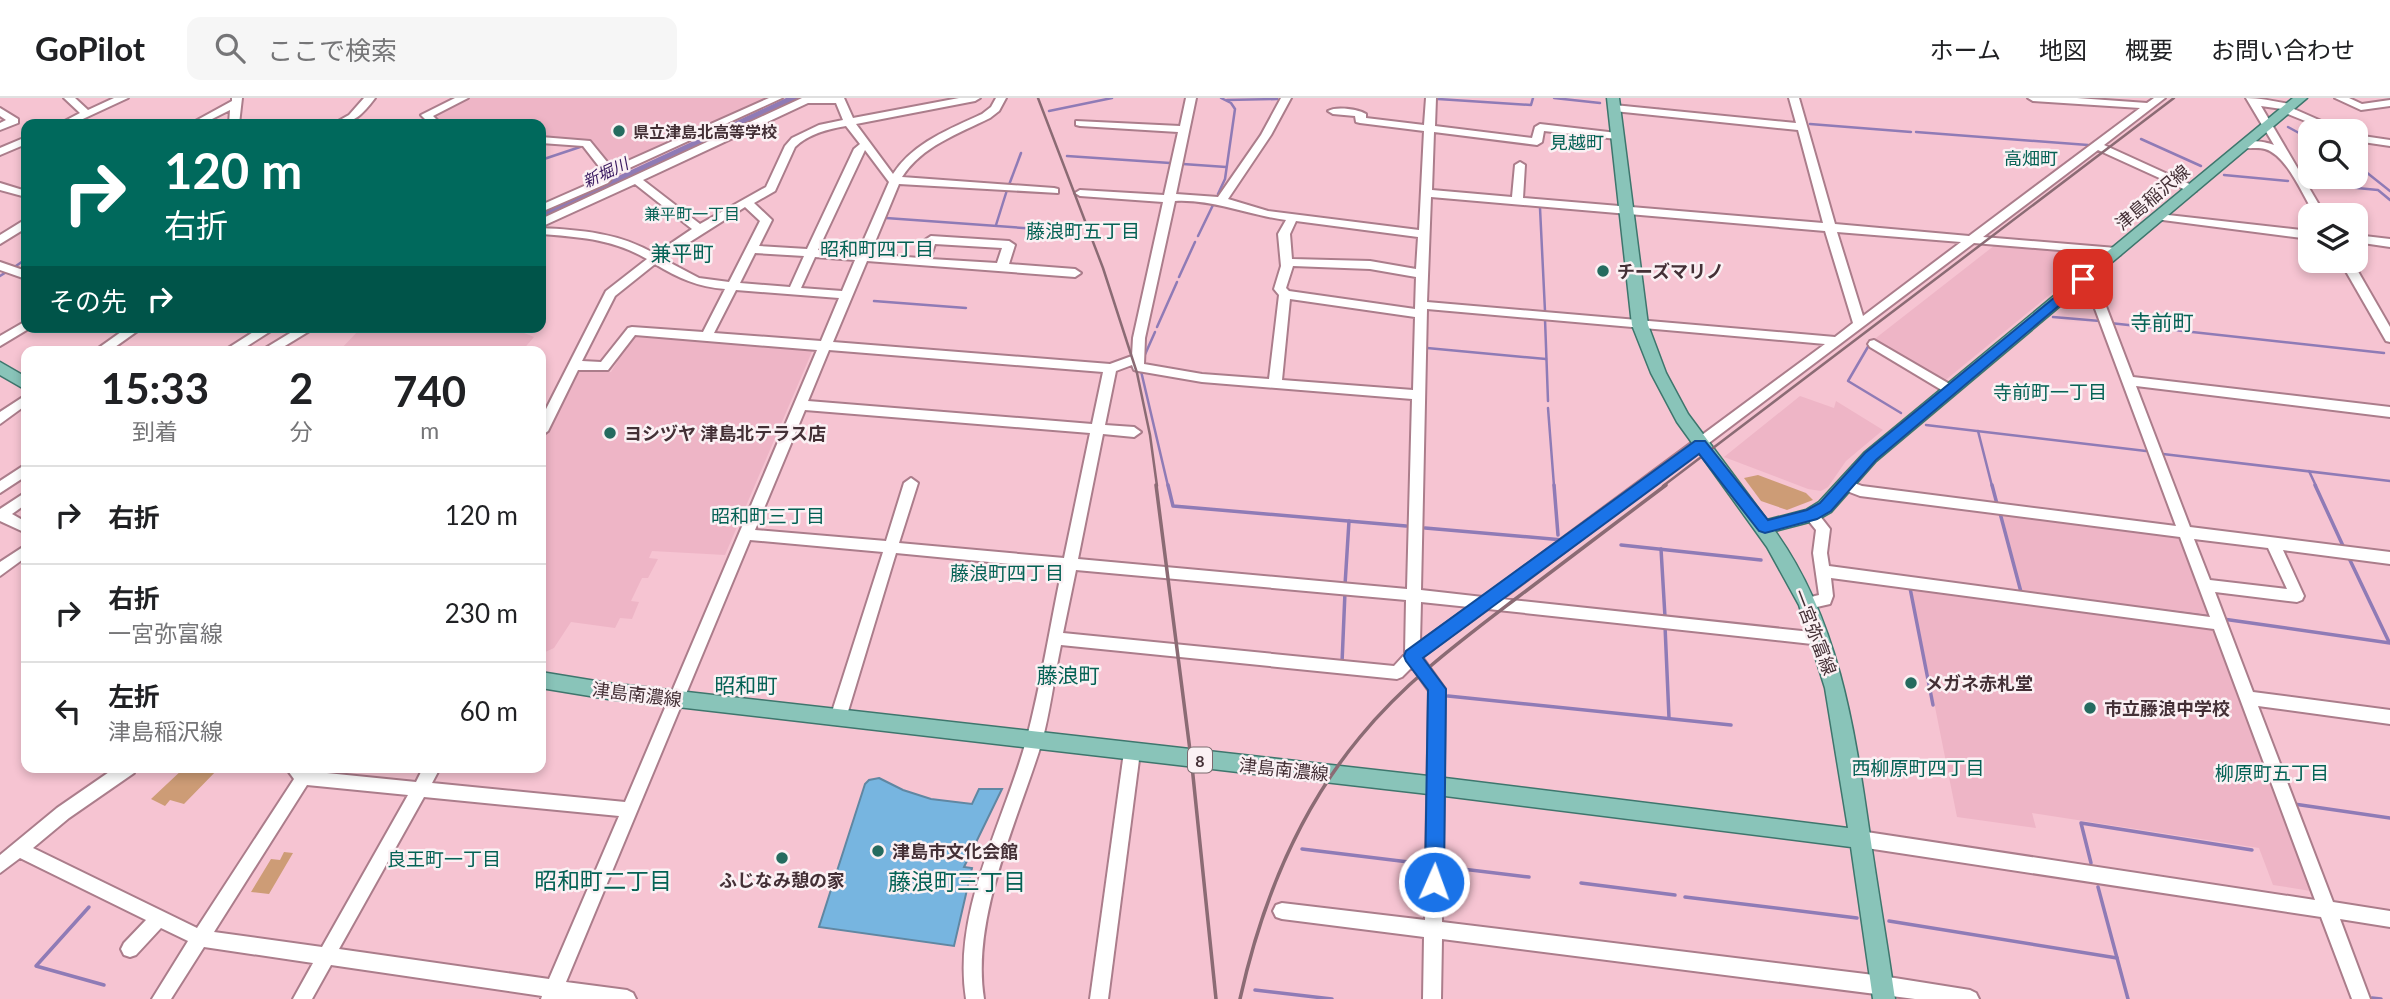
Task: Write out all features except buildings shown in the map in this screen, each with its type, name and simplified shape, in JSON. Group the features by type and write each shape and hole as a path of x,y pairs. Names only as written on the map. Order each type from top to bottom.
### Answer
{"main road":[{"name":"一宮弥富線","path":"1614,103 1640,325 1651,358 1700,445 1765,527 1808,603 1821,639 1845,733 1883,992"},
{"name":"津島稲沢線","path":"1765,527 1811,515 1825,507 1870,457 2293,105"},
{"path":"0,367 21,382"},
{"name":"津島南濃線","path":"546,681 838,718 1437,786 1860,839"}],"street":[{"path":"69,98 87,114"},
{"path":"76,119 123,98"},
{"path":"346,119 362,109 370,98"},
{"path":"430,119 426,115 463,98"},
{"path":"546,207 604,181 610,173 777,98"},
{"path":"546,420 610,295 635,272 771,189 790,146 796,140 824,127 975,98"},
{"path":"552,994 895,181 904,165 917,153 986,116 995,109 1001,98"},
{"path":"1191,98 1137,359 1138,367 1202,378 1419,395"},
{"path":"1221,201 1266,135 1286,98"},
{"path":"1431,98 1422,274 1412,656 1437,689 1432,999"},
{"path":"1794,98 1859,323"},
{"path":"2033,98 2118,101 2149,106"},
{"path":"1056,638 1397,673 1412,656 1488,603 1700,445 2160,98"},
{"path":"2252,98 2267,104 2293,105 2318,119"},
{"path":"2252,98 2313,203"},
{"path":"2340,98 2361,107 2390,103"},
{"path":"546,221 806,100 840,99 849,122 895,181 1054,191"},
{"path":"204,119 236,101"},
{"path":"234,119 236,101"},
{"path":"2118,101 2128,121"},
{"path":"1614,103 1803,127"},
{"path":"0,111 14,121 0,127"},
{"path":"1332,111 1361,114 1360,120 1430,130 1466,131 1537,142 1540,127 1617,136"},
{"path":"1080,123 1185,129"},
{"path":"0,137 5,150 21,142"},
{"path":"546,140 586,144 610,173"},
{"path":"2368,140 2390,143"},
{"path":"793,292 859,149 866,144"},
{"path":"2096,145 2192,189"},
{"path":"2243,145 2267,146 2286,157"},
{"path":"1517,201 1520,165"},
{"path":"636,179 700,230"},
{"path":"0,186 21,192"},
{"path":"1080,193 1221,201 1267,214 1425,234"},
{"path":"1427,193 2116,252"},
{"path":"707,336 766,220 747,203"},
{"path":"1293,217 1283,234 1286,262 1280,289 1285,295 1422,310 1837,341"},
{"path":"2159,217 2298,234"},
{"path":"0,225 21,226"},
{"path":"0,240 21,226"},
{"path":"546,232 620,242 687,279 730,287 846,295"},
{"path":"923,261 931,240 1009,245 1002,267"},
{"path":"2368,241 2390,243"},
{"path":"752,248 1075,273"},
{"path":"1286,262 1370,265 1422,274"},
{"path":"0,266 21,273"},
{"path":"2353,273 2390,338"},
{"path":"2083,279 2092,288 2128,381 2361,999"},
{"path":"1275,383 1285,295"},
{"path":"0,342 21,328"},
{"path":"574,365 604,367 632,331 1110,368 1137,359"},
{"path":"108,346 128,333"},
{"path":"238,346 261,333"},
{"path":"276,346 299,333"},
{"path":"1874,344 1949,390"},
{"path":"975,999 971,974 981,902 1034,741 1110,368"},
{"path":"2128,381 2390,411"},
{"path":"0,419 21,403"},
{"path":"800,405 1133,432"},
{"path":"0,488 21,473"},
{"path":"838,718 911,483"},
{"path":"1844,484 1860,491 2390,558"},
{"path":"21,501 1,516 21,526"},
{"path":"1808,603 1825,600 1822,571 1823,529 1811,515"},
{"path":"745,534 1412,594 1821,639"},
{"path":"2205,585 2297,596 2273,543"},
{"path":"0,570 21,554"},
{"path":"1822,571 2219,624"},
{"path":"2247,698 2390,717"},
{"path":"1099,999 1132,752"},
{"path":"0,865 62,813 121,773"},
{"path":"161,999 299,773 356,775 420,789 629,810"},
{"path":"302,999 429,773"},
{"path":"1860,839 2390,919"},
{"path":"18,849 200,938 552,994 627,999"},
{"path":"1282,911 1883,992 1970,999"},
{"path":"130,949 159,918"}],"shaded area":[{"name":"県立津島北高等学校","path":"467,98 769,98 633,161 607,163 592,142 546,138 546,119 434,119 429,115"},
{"path":"786,98 800,98 546,218 546,210"},
{"path":"1995,245 2094,253 2097,256 1942,383 1872,341"},
{"path":"356,333 524,333 534,337 526,346 344,346"},
{"path":"634,333 814,347 725,555 652,551 649,558 658,559 648,578 642,578 631,601 639,602 632,619 620,618 615,628 571,622 554,648 546,652 546,429 577,370 611,372"},
{"path":"1800,396 1834,408 1836,401 1883,430 1846,461 1828,487 1821,491 1808,489 1724,457"},
{"path":"1758,475 1806,493 1813,500 1787,510 1761,501 1744,478"},
{"name":"市立藤浪中学校","path":"2001,510 2181,536 2313,888 2311,891 2273,885 2259,848 2032,813 2036,828 1957,817 1911,587 2025,602"},
{"path":"179,773 214,773 184,804 170,800 165,806 151,799"},
{"path":"284,852 293,853 269,894 251,892 271,859 280,860"}],"waterway":[{"path":"1049,111 1112,98"},
{"path":"1218,194 1225,179 1235,109 1231,103 1221,98"},
{"path":"1438,99 1531,105 1533,98"},
{"path":"1554,98 1600,103"},
{"path":"1227,100 1277,99"},
{"path":"1626,106 1642,108"},
{"path":"1658,109 1670,111"},
{"path":"1810,124 1911,132"},
{"path":"2288,127 2298,132"},
{"path":"1916,132 2088,145"},
{"path":"2141,139 2201,166"},
{"path":"546,158 580,147"},
{"path":"1009,185 1021,153"},
{"path":"1067,156 1170,163"},
{"path":"1183,164 1226,167"},
{"path":"2368,174 2390,191"},
{"path":"2224,175 2288,181"},
{"path":"2368,189 2378,190 2390,200"},
{"path":"996,225 1007,190"},
{"path":"1198,236 1213,205"},
{"path":"1540,208 1545,311"},
{"path":"886,218 1079,232"},
{"path":"1179,277 1195,242"},
{"path":"13,268 21,262"},
{"path":"0,276 8,271"},
{"path":"1157,327 1177,282"},
{"path":"874,301 966,308"},
{"path":"2053,317 2100,321"},
{"path":"1545,319 1548,401"},
{"path":"2110,323 2384,353"},
{"path":"1143,359 1155,332"},
{"path":"1869,345 1848,381 1901,413"},
{"path":"1427,348 1546,359"},
{"path":"1141,371 1168,486"},
{"path":"1548,408 1554,486"},
{"path":"1926,425 1978,431"},
{"path":"1978,431 2146,451"},
{"path":"1978,431 1992,486"},
{"path":"2163,454 2309,471"},
{"path":"2309,471 2390,481"},
{"path":"2309,471 2316,486"},
{"path":"1168,485 1173,506 1349,521"},
{"path":"1554,485 1558,535"},
{"path":"1992,485 1997,504"},
{"path":"2315,485 2344,548"},
{"path":"2000,513 2021,592"},
{"path":"1345,585 1349,521"},
{"path":"1349,521 1406,526"},
{"path":"1425,528 1563,540"},
{"path":"1621,545 1661,549"},
{"path":"1661,549 1761,560"},
{"path":"1661,549 1665,617"},
{"path":"2348,556 2389,642"},
{"path":"1910,588 1933,705"},
{"path":"1342,663 1345,592"},
{"path":"2154,610 2210,617"},
{"path":"2223,619 2390,643"},
{"path":"1665,626 1669,718"},
{"path":"1448,696 1731,725"},
{"path":"2294,804 2390,818"},
{"path":"2091,863 2081,823 2252,850"},
{"path":"1302,849 1425,864"},
{"path":"1446,867 1529,877"},
{"path":"1581,883 1675,895"},
{"path":"2098,887 2128,999"},
{"path":"1685,897 1857,918"},
{"path":"89,907 36,966 104,985"},
{"path":"1889,921 2117,958"},
{"path":"1255,990 1332,999"},
{"path":"2372,998 2381,999"}],"railway":[{"path":"1038,98 1103,268 1137,373 1157,486"},
{"path":"1663,486 2174,98"},
{"path":"1156,485 1192,766 1216,999"},
{"path":"1240,999 1259,929 1284,861 1318,797 1360,737 1395,699 1453,648 1666,485"}],"place":[{"name":"県立津島北高等学校","path":"619,131"},
{"name":"チーズマリノ","path":"1603,271"},
{"name":"ヨシヅヤ 津島北テラス店","path":"610,433"},
{"name":"メガネ赤札堂","path":"1911,683"},
{"name":"市立藤浪中学校","path":"2090,708"},
{"name":"津島市文化会館","path":"878,851"},
{"name":"ふじなみ憩の家","path":"782,858"}],"district":[{"name":"見越町","path":"1577,142"},
{"name":"高畑町","path":"2031,158"},
{"name":"兼平町一丁目","path":"692,213"},
{"name":"藤浪町五丁目","path":"1083,230"},
{"name":"昭和町四丁目","path":"877,248"},
{"name":"兼平町","path":"682,252"},
{"name":"寺前町","path":"2162,321"},
{"name":"寺前町一丁目","path":"2050,391"},
{"name":"昭和町三丁目","path":"768,515"},
{"name":"藤浪町四丁目","path":"1007,572"},
{"name":"藤浪町","path":"1068,674"},
{"name":"昭和町","path":"746,684"},
{"name":"西柳原町四丁目","path":"1918,767"},
{"name":"柳原町五丁目","path":"2272,772"},
{"name":"良王町一丁目","path":"444,858"},
{"name":"昭和町二丁目","path":"603,880"},
{"name":"藤浪町三丁目","path":"957,881"}],"route":[{"path":"1434,882 1437,689 1412,656 1546,561 1700,445 1765,527 1811,515 1825,507 1870,457 2083,279"}],"water label":[{"name":"新堀川","path":"605,172"}]}
